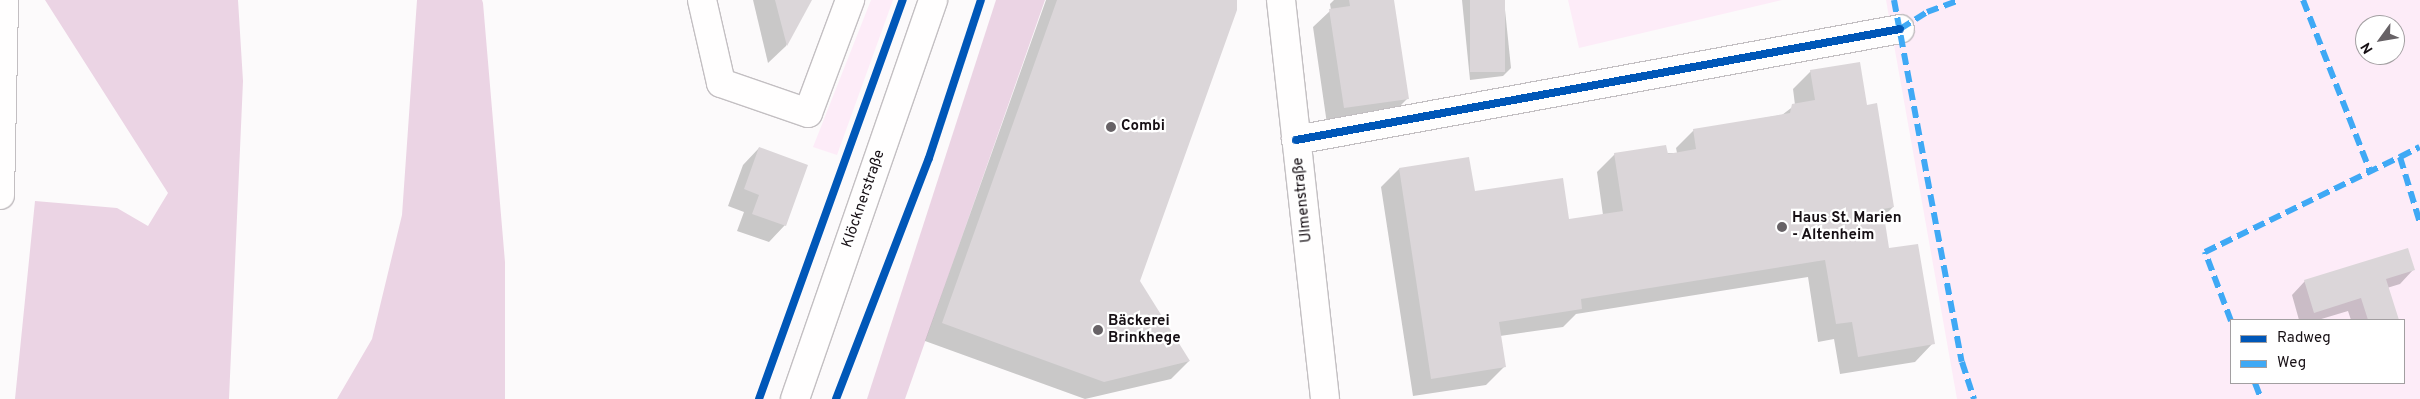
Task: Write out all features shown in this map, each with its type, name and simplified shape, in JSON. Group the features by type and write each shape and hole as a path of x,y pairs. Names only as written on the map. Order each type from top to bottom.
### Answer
{"street":[{"path":"0,195 4,0"},
{"path":"702,0 720,83 808,113 850,0"},
{"name":"Klöcknerstraße","path":"795,399 934,0"},
{"name":"Ulmenstraße","path":"1281,0 1325,399"},
{"path":"1296,140 1900,29"}],"shaded area":[{"path":"45,0 238,0 243,81 229,399 15,399 35,201 117,208 148,226 168,193"},
{"path":"417,0 482,0 483,3 505,262 505,399 337,399 372,339 402,215"},
{"path":"871,0 893,0 837,155 813,147"},
{"path":"996,0 1045,0 905,399 867,399"},
{"path":"1568,0 1782,0 1579,48"},
{"path":"1886,0 2420,0 2420,399 1957,399"}],"building":[{"path":"775,0 812,0 787,46"},
{"path":"1057,0 1237,0 1237,10 1140,281 1190,361 1104,382 942,323"},
{"path":"1349,0 1394,0 1409,99 1344,108 1329,9 1350,6"},
{"path":"1470,0 1505,0 1505,72 1470,72"},
{"path":"1860,62 1867,105 1877,103 1894,207 1883,209 1889,248 1918,244 1935,344 1858,357 1852,322 1836,324 1825,260 1581,299 1582,309 1499,322 1506,367 1431,379 1399,168 1469,157 1475,191 1563,178 1569,219 1623,211 1614,153 1666,145 1668,154 1696,149 1693,129 1790,113 1792,104 1815,100 1810,70"},
{"path":"759,147 808,165 786,226 752,214 759,195 744,189"},
{"path":"2408,248 2415,270 2386,279 2399,319 2368,319 2361,298 2314,313 2304,280"}],"marked path":[{"path":"1894,0 1962,362 1974,399"},
{"path":"1900,29 1927,12 1960,0"},
{"path":"2303,0 2370,171"},
{"path":"2400,157 2420,147"},
{"path":"2230,319 2205,252 2400,157 2420,223"},
{"path":"2255,384 2261,399"}],"cycle path":[{"path":"759,399 903,0"},
{"path":"836,399 929,158 981,0"},
{"path":"1296,140 1900,29"}],"place":[{"name":"Combi","path":"1111,127"},
{"name":"Haus St. Marien - Altenheim","path":"1782,227"},
{"name":"Bäckerei Brinkhege","path":"1098,330"}]}
